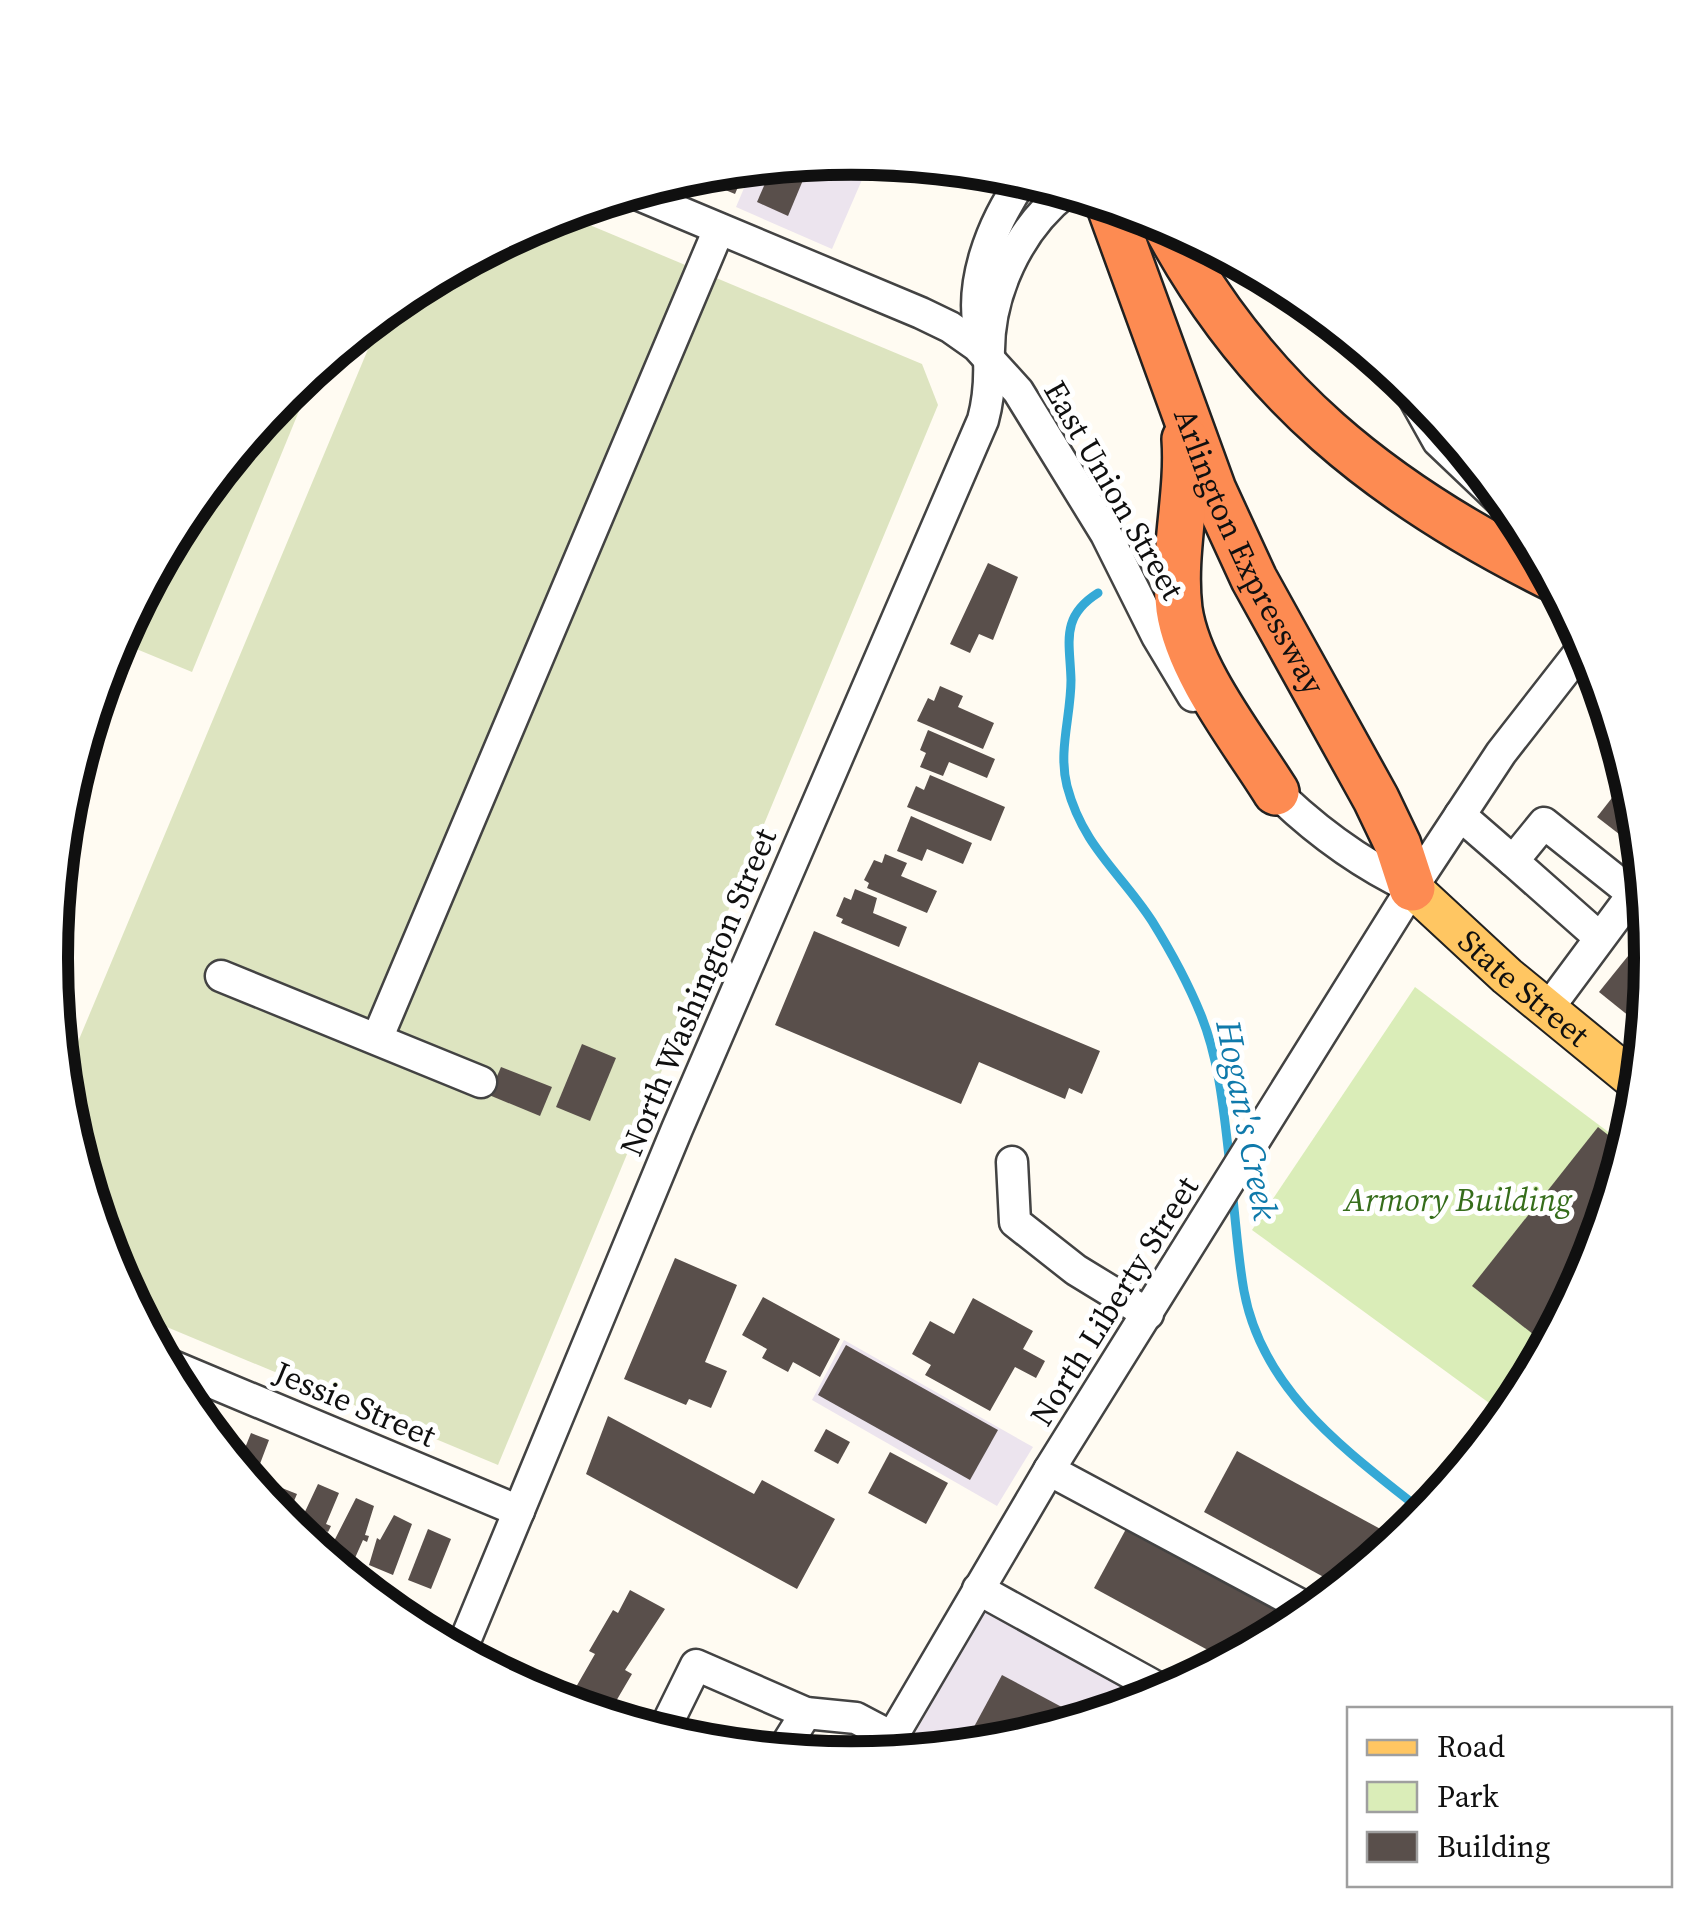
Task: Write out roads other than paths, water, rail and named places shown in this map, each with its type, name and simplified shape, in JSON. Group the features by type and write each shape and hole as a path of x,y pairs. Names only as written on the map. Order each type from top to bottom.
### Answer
{"highway":[{"name":"Arlington Expressway","path":"1115,221 1181,408 1239,548 1376,798 1412,888"},
{"path":"1179,248 1238,338 1328,433 1430,511 1529,565"},
{"path":"1181,408 1186,450 1178,582 1182,621 1208,684 1276,792"}],"main road":[{"name":"State Street","path":"1412,888 1546,1010 1626,1074"}],"street":[{"name":"North Washington Street","path":"989,356 977,318 977,282 1015,193"},
{"name":"East Union Street","path":"653,201 935,320 989,356 1018,391 1051,442 1112,545 1157,636 1195,698 1228,741 1276,792 1338,846 1412,888"},
{"name":"North Washington Street","path":"466,1641 676,1129 983,420 990,386 989,356 996,304 1013,256 1037,219 1055,202"},
{"path":"378,1039 719,229"},
{"name":"North Liberty Street","path":"891,1740 1049,1470 1412,888 1516,732 1575,658"},
{"path":"1460,815 1600,938"},
{"path":"1514,862 1544,823 1632,894"},
{"path":"1546,1010 1632,894"},
{"path":"221,976 481,1082"},
{"path":"1012,1162 1015,1222 1076,1270 1148,1314"},
{"name":"Jessie Street","path":"186,1371 519,1511"},
{"path":"1049,1470 1296,1603"},
{"path":"978,1589 1148,1683"},
{"path":"669,1720 696,1665 806,1713 856,1718 880,1741"},
{"path":"789,1739 806,1713"}],"waterway":[{"name":"Hogan's Creek","path":"1098,593 1078,611 1070,631 1071,680 1064,760 1067,786 1093,843 1152,921 1196,1003 1217,1070 1230,1165"},
{"name":"Hogan's Creek","path":"1232,1190 1244,1291 1254,1328 1270,1361 1290,1391 1340,1444 1413,1504"}],"park label":[{"name":"Armory Building","path":"1458,1200"}]}
